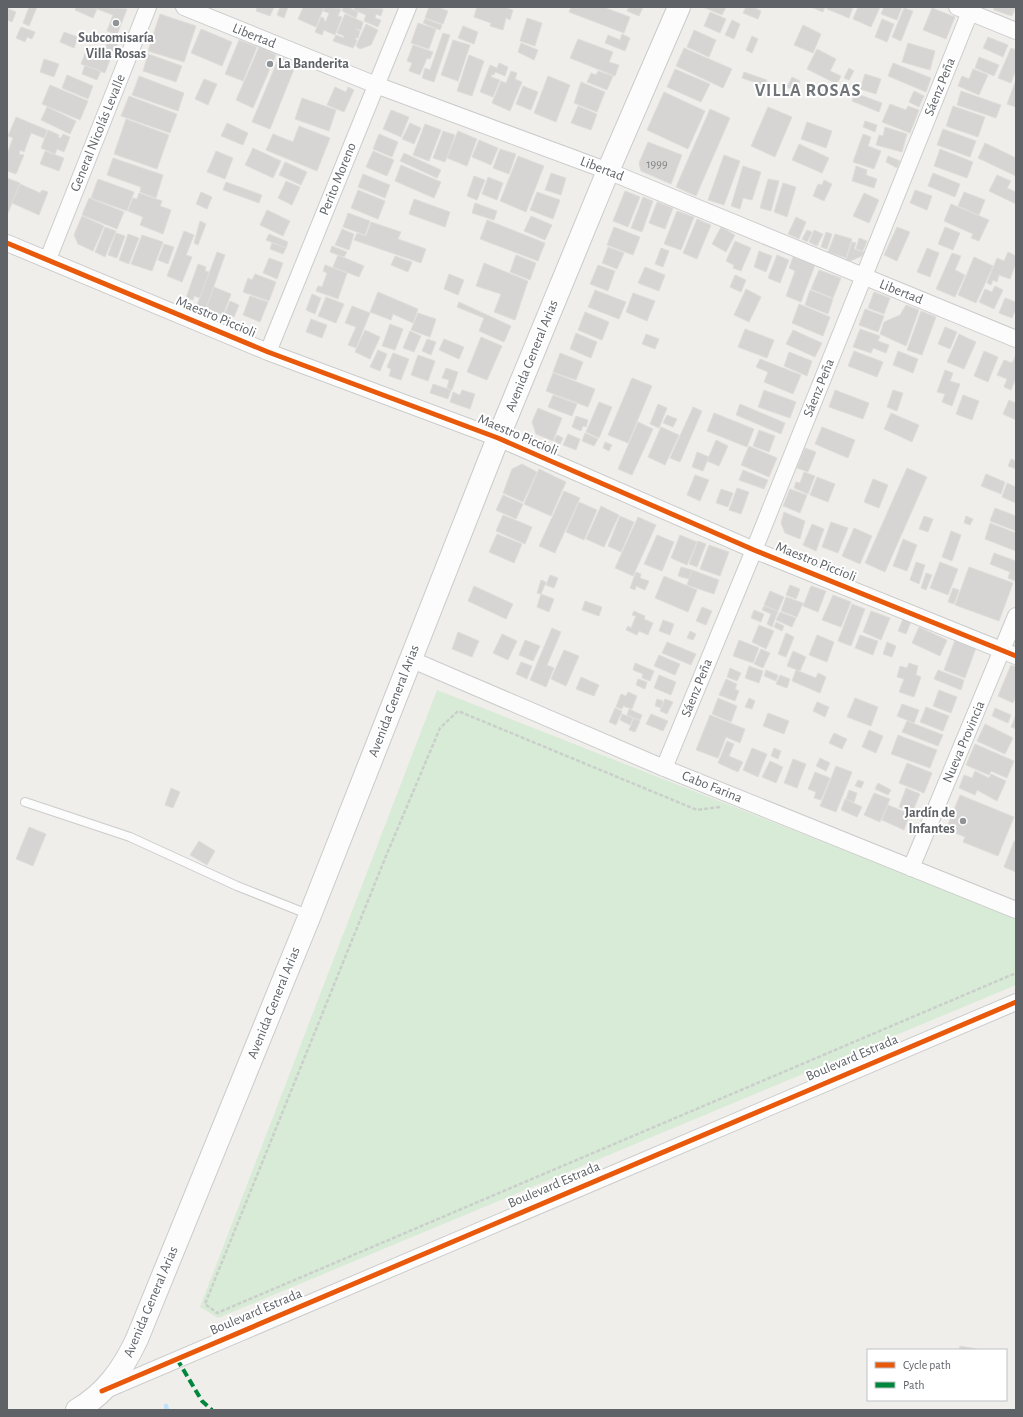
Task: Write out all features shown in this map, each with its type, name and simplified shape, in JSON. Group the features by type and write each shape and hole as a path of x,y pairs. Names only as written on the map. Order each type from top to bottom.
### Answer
{"main road":[{"name":"Avenida General Arias","path":"102,1391 120,1371 137,1339 310,915 498,438 608,171 679,7"},
{"name":"Boulevard Estrada","path":"77,1410 102,1391"}],"street":[{"name":"General Nicolás Levalle","path":"48,260 148,7"},
{"name":"Libertad","path":"184,7 376,85 608,171 1016,339"},
{"name":"Perito Moreno","path":"268,352 408,7"},
{"path":"967,9 1016,31"},
{"name":"Sáenz Peña","path":"664,768 754,550 863,277 967,9"},
{"name":"Maestro Piccioli","path":"7,243 268,352 498,438 754,550 1009,653"},
{"name":"Nueva Provincia","path":"911,868 1009,653 1016,616"},
{"name":"Cabo Farina","path":"410,659 664,768 1016,910"},
{"name":"Boulevard Estrada","path":"102,1391 1016,1002"}],"lane":[{"path":"25,802 130,838 237,886 310,915"}],"path":[{"path":"722,806 697,810 458,711 440,728 380,871 205,1304 217,1312 1016,973"}],"green space":[{"path":"437,690 1016,918 1016,985 218,1318 200,1307"}],"building":[{"path":"29,7 37,7 29,26 23,23"},
{"path":"76,7 92,7 97,9 93,18 75,10"},
{"name":"Subcomisaría Villa Rosas","path":"92,7 127,9 117,35 107,31 113,15"},
{"path":"257,7 274,7 270,16 256,11"},
{"path":"280,7 288,7 284,18 277,15"},
{"path":"301,7 324,7 316,27 298,19 303,8"},
{"path":"325,7 341,9 338,16 342,17 335,35 324,30 322,35 315,32 321,17 324,18 324,21 326,21 329,13 323,11"},
{"path":"341,7 348,7 358,12 356,18 342,11 343,8"},
{"path":"355,7 383,9 381,16 376,14 375,18 381,20 378,27 364,21 366,15 354,10"},
{"path":"429,7 437,7 448,11 443,24 425,18"},
{"path":"477,7 503,7 513,10 510,20 506,18 503,30 490,26 491,23 474,17"},
{"path":"571,7 603,7 630,17 624,33 569,12"},
{"path":"629,7 643,7 639,16 627,11"},
{"path":"703,7 726,7 722,15"},
{"path":"746,7 753,7 761,11 758,19 743,13"},
{"path":"811,7 825,7 823,12"},
{"path":"827,7 853,7 849,18 827,9"},
{"path":"858,7 880,7 871,27 853,19"},
{"path":"884,7 902,7 897,20 881,14"},
{"path":"993,7 1016,7 1012,16 994,10"},
{"path":"7,8 16,12 12,22 7,20"},
{"path":"904,8 913,11 901,41 892,37"},
{"path":"932,8 955,17 946,39 923,30"},
{"path":"710,12 726,19 720,33 704,26"},
{"path":"160,14 196,26 184,62 148,51"},
{"path":"345,14 363,22 361,30 355,29 360,31 358,38 355,38 357,41 353,48 333,41 336,35 344,38 344,36 337,33"},
{"path":"527,18 542,23 535,46 520,41"},
{"path":"425,19 442,25 440,30 423,23"},
{"path":"882,19 894,24 887,42 875,37"},
{"path":"732,20 740,24 734,39 725,35"},
{"path":"418,23 436,29 429,49 411,43"},
{"path":"366,24 378,30 371,45 360,49 356,46"},
{"path":"803,25 821,34 813,53 794,45"},
{"path":"463,26 478,32 474,44 458,38"},
{"path":"21,27 35,32 32,39 27,37 25,42 16,38"},
{"path":"201,29 232,42 222,66 191,53"},
{"path":"694,30 716,40 709,57 687,47"},
{"path":"64,32 78,37 74,48 60,42"},
{"path":"443,33 450,35 434,82 422,78 425,68 430,70"},
{"path":"622,34 630,38 625,51 605,43 608,35 620,40"},
{"path":"109,35 119,38 115,52 105,49"},
{"path":"752,36 758,39 752,53 746,50"},
{"path":"988,37 1008,45 1003,57 983,48"},
{"path":"578,39 613,52 609,62 619,65 615,76 570,58"},
{"path":"239,40 257,47 243,81 225,74"},
{"path":"453,40 470,45 458,81 441,75"},
{"path":"521,43 538,50 534,60 518,52"},
{"path":"908,43 935,51 930,70 902,62"},
{"path":"413,45 433,52 430,59 427,58 420,75 409,71 412,63 407,61"},
{"path":"259,47 276,55 253,108 236,100"},
{"path":"87,48 111,57 105,73 81,64"},
{"path":"684,48 732,69 723,88 676,66"},
{"path":"1011,48 1016,50 1016,70 1011,83 998,78"},
{"path":"817,49 836,59 830,71 841,76 837,84 807,69"},
{"path":"148,54 182,66 176,82 143,71"},
{"path":"469,55 484,61 472,96 457,91"},
{"path":"279,57 296,64 270,129 252,122"},
{"path":"979,57 999,65 994,76 975,68"},
{"path":"44,59 59,64 54,77 40,72"},
{"path":"499,63 508,67 505,76 495,72 494,75 492,74 491,77 500,80 493,97 480,92 490,65 497,68"},
{"path":"893,63 931,78 926,92 888,76"},
{"path":"85,65 101,71 97,80 82,74"},
{"path":"849,68 854,71 849,80 844,78"},
{"path":"675,69 710,84 701,102 667,87"},
{"path":"973,69 988,75 979,95 958,86 962,76 969,79"},
{"path":"511,71 517,73 515,79 522,82 510,111 492,103 501,81 506,83"},
{"path":"598,71 613,76 607,90 587,82 591,73 596,75"},
{"path":"744,72 767,80 765,86 742,78"},
{"path":"865,74 881,79 876,94 860,89"},
{"path":"67,75 93,86 88,99 62,88"},
{"path":"139,76 184,93 178,111 132,95"},
{"path":"548,76 570,85 556,122 534,113"},
{"path":"792,77 800,81 795,91 787,87"},
{"path":"204,79 217,84 208,105 195,99"},
{"path":"1016,80 1016,107 1007,104"},
{"path":"581,82 605,92 597,112 574,103"},
{"path":"50,85 88,101 80,120 42,104"},
{"path":"523,86 538,92 531,110 516,104"},
{"path":"335,87 346,92 348,87 354,90 344,112 327,105"},
{"path":"914,91 924,96 919,107 909,102"},
{"path":"961,91 1001,105 996,118 957,105"},
{"path":"664,92 705,111 688,149 647,130"},
{"path":"855,93 882,103 879,112 852,101"},
{"path":"129,96 177,114 170,133 121,116"},
{"path":"302,98 336,110 329,131 295,119"},
{"path":"890,104 906,110 908,106 919,110 910,133 882,122"},
{"path":"578,106 597,114 591,130 571,123"},
{"path":"953,106 985,117 978,137 946,126"},
{"path":"47,107 76,121 70,134 41,120"},
{"path":"768,107 792,117 775,157 751,146"},
{"path":"710,109 730,118 696,196 676,187"},
{"path":"391,110 409,117 401,137 383,129"},
{"path":"16,117 47,130 44,138 31,133 24,152 20,150 19,154 24,155 16,174 7,171 7,154 13,138 8,136"},
{"path":"126,119 169,135 157,169 114,154"},
{"path":"865,121 877,125 875,132 863,127"},
{"path":"807,122 832,131 826,148 801,139"},
{"path":"227,123 248,133 243,145 221,136"},
{"path":"410,123 421,128 414,144 402,139"},
{"path":"425,124 441,130 429,161 413,155"},
{"path":"299,126 330,138 317,171 266,150 273,134 293,142"},
{"path":"885,127 907,134 902,152 876,145 879,135 883,136"},
{"path":"943,129 976,141 970,157 937,145"},
{"path":"48,130 59,135 58,137 61,138 63,134 70,137 64,152 57,149 55,154 41,148"},
{"path":"443,131 455,135 445,162 433,158"},
{"path":"458,131 477,139 467,166 447,158"},
{"path":"379,134 398,142 392,157 373,149"},
{"path":"863,134 871,137 868,146 881,151 874,169 853,162"},
{"path":"479,140 498,148 491,165 472,157"},
{"path":"648,142 682,155 671,184 641,171 639,163"},
{"path":"985,143 1016,158 1016,176 978,158"},
{"path":"799,144 829,158 822,173 792,160"},
{"path":"253,148 281,161 273,178 245,165"},
{"path":"500,149 516,154 509,174 493,168"},
{"path":"940,149 973,162 967,178 934,166"},
{"path":"45,151 64,158 59,171 40,164"},
{"path":"216,151 233,158 225,179 207,172"},
{"path":"373,151 394,160 387,176 366,167"},
{"path":"404,153 441,170 437,178 400,161"},
{"path":"724,155 740,161 724,205 708,200"},
{"path":"518,156 544,166 526,212 500,201"},
{"path":"888,156 900,161 897,168 886,162"},
{"path":"113,158 163,175 156,198 140,192 141,187 107,175"},
{"path":"285,162 307,172 301,185 279,175"},
{"path":"401,165 441,182 434,198 395,181"},
{"path":"743,166 761,172 752,200 743,198 740,209 731,206"},
{"path":"856,166 867,170 866,175 877,179 874,188 852,181"},
{"path":"551,173 566,178 561,195 545,190"},
{"path":"933,173 960,184 955,197 928,186"},
{"path":"363,174 390,185 385,198 358,187"},
{"path":"997,175 1011,181 1007,188 1016,192 1016,204 989,191"},
{"path":"474,176 485,180 477,200 467,196"},
{"path":"488,177 503,183 497,200 482,194"},
{"path":"7,178 20,183 8,213 7,212"},
{"path":"98,179 134,192 127,211 91,198"},
{"path":"768,179 779,181 771,211 760,208"},
{"path":"824,180 832,184 824,201 813,196 818,184 822,185"},
{"path":"286,181 300,187 292,205 278,198"},
{"path":"226,182 262,195 259,203 223,190"},
{"path":"783,183 796,187 787,217 774,212"},
{"path":"20,184 40,193 42,190 48,192 39,215 12,203"},
{"path":"358,190 385,201 378,219 351,208"},
{"path":"915,190 932,196 927,210 910,203"},
{"path":"625,191 640,197 628,227 613,221"},
{"path":"201,192 212,197 207,209 196,204"},
{"path":"537,192 560,200 553,219 530,210"},
{"path":"964,192 985,200 979,215 958,206"},
{"path":"139,193 162,201 160,206 171,210 163,234 140,225 143,217 128,211 133,198 137,199"},
{"path":"864,193 879,200 869,223 853,216"},
{"path":"643,197 653,201 642,232 631,228"},
{"path":"89,198 124,212 117,229 82,215"},
{"path":"414,199 450,212 445,227 409,214"},
{"path":"657,202 673,208 665,229 649,223"},
{"path":"475,203 497,211 494,220 472,213"},
{"path":"951,204 989,220 979,241 971,238 973,234 944,221"},
{"path":"267,210 290,221 283,236 260,225"},
{"path":"677,211 694,217 681,250 664,244"},
{"path":"348,213 370,221 365,235 343,227"},
{"path":"82,216 104,226 93,251 78,244 74,235"},
{"path":"531,216 552,225 545,240 524,231"},
{"path":"796,217 806,222 799,239 788,234"},
{"path":"697,219 711,225 697,259 683,253"},
{"path":"487,220 545,243 538,261 480,239"},
{"path":"200,221 206,224 198,245 194,243"},
{"path":"371,222 401,232 398,239 426,249 421,263 354,240 357,233 366,236"},
{"path":"105,227 116,231 105,257 95,252"},
{"path":"614,227 640,237 633,255 607,245"},
{"path":"721,227 735,235 726,252 712,244"},
{"path":"897,227 910,232 897,261 884,255"},
{"path":"945,227 960,233 953,250 938,244"},
{"path":"342,229 354,234 349,250 335,245"},
{"path":"807,230 812,232 807,242 802,239"},
{"path":"814,230 823,234 817,246 809,242"},
{"path":"184,231 194,235 186,255 192,257 182,282 167,276"},
{"path":"826,232 832,234 827,249 821,247"},
{"path":"116,233 125,236 117,258 108,255"},
{"path":"128,234 139,238 129,264 119,260"},
{"path":"269,234 288,242 286,248 266,240"},
{"path":"835,234 852,239 846,258 828,252"},
{"path":"142,235 163,242 152,271 131,264"},
{"path":"859,238 867,241 863,251 856,249"},
{"path":"735,241 751,248 741,271 733,268 734,265 726,261"},
{"path":"852,242 856,243 854,249 864,252 862,256 850,261 846,260"},
{"path":"272,243 286,248 283,254 270,249"},
{"path":"164,244 174,247 168,264 158,260"},
{"path":"332,246 347,252 344,257 330,252"},
{"path":"608,247 624,253 617,269 602,263"},
{"path":"661,248 669,251 663,267 655,264"},
{"path":"927,248 939,253 930,277 917,272"},
{"path":"759,251 772,256 766,272 754,267"},
{"path":"217,252 225,255 206,308 197,305"},
{"path":"1008,252 1016,256 1016,263 1010,279 999,275 997,282 993,280 991,285 987,283 997,258 1004,261"},
{"path":"952,253 961,256 955,270 965,275 955,297 936,289"},
{"path":"338,255 364,266 359,277 333,267"},
{"path":"516,255 536,263 530,280 510,272"},
{"path":"777,255 789,260 780,283 768,278"},
{"path":"395,256 412,262 408,272 391,265"},
{"path":"793,257 815,265 801,302 786,296 795,271 789,268"},
{"path":"974,257 993,266 976,303 958,295"},
{"path":"269,258 283,263 277,279 263,273"},
{"path":"484,263 528,281 515,320 494,312 501,294 476,286"},
{"path":"198,264 206,267 205,271 209,272 200,298 194,296 193,300 186,298"},
{"path":"325,265 347,273 338,299 316,291 318,286 322,287 327,273 323,271"},
{"path":"598,265 615,271 608,291 590,284"},
{"path":"645,267 665,275 659,291 638,283"},
{"path":"819,270 841,278 833,298 811,289"},
{"path":"255,274 276,282 269,301 243,292 248,278 252,280"},
{"path":"449,274 464,280 458,295 444,289"},
{"path":"735,275 746,280 741,292 730,287"},
{"path":"995,286 1003,290 994,309 979,302 985,289 992,292"},
{"path":"214,287 231,294 223,315 206,308"},
{"path":"746,289 761,297 749,322 734,315"},
{"path":"595,290 626,302 619,319 588,307"},
{"path":"810,290 833,299 828,314 805,305"},
{"path":"378,292 418,309 413,323 393,314 391,320 370,312"},
{"path":"874,292 890,298 884,314 868,308"},
{"path":"633,293 655,301 647,321 626,312"},
{"path":"312,294 321,298 315,314 306,310"},
{"path":"250,296 268,302 260,322 243,315"},
{"path":"326,297 344,304 336,323 318,316"},
{"path":"1005,298 1016,302 1016,309 1012,318 999,313"},
{"path":"230,301 239,305 234,317 225,313"},
{"path":"459,302 511,326 504,342 479,331 484,318 457,307"},
{"path":"799,304 830,317 823,336 792,323"},
{"path":"906,305 919,310 906,346 880,334 884,322 900,315"},
{"path":"352,306 370,313 356,348 348,345 356,327 345,323"},
{"path":"865,309 884,316 878,332 859,325"},
{"path":"921,311 936,317 922,355 907,350"},
{"path":"585,312 609,322 602,340 578,330"},
{"path":"418,313 436,319 430,337 411,330"},
{"path":"311,319 327,325 322,338 306,332"},
{"path":"390,324 403,329 395,350 382,346"},
{"path":"945,327 957,332 950,349 938,344"},
{"path":"745,329 774,340 767,358 738,347"},
{"path":"860,329 880,336 878,341 889,345 886,353 873,348 871,353 853,347"},
{"path":"365,330 380,337 370,359 355,352"},
{"path":"793,330 822,343 815,357 786,344"},
{"path":"410,331 421,336 414,352 403,348"},
{"path":"576,333 597,342 591,358 570,349"},
{"path":"646,334 659,339 655,349 642,344"},
{"path":"959,334 976,342 964,369 947,362"},
{"path":"481,337 502,346 487,380 467,372"},
{"path":"427,339 436,342 431,355 422,351"},
{"path":"444,339 464,347 459,359 439,350"},
{"path":"378,350 387,354 380,371 370,367"},
{"path":"854,351 883,362 877,377 848,366"},
{"path":"898,351 918,359 913,373 893,365"},
{"path":"984,351 998,357 988,382 974,376"},
{"path":"789,352 812,361 807,376 784,366"},
{"path":"393,353 409,359 401,380 389,376 391,369 387,367"},
{"path":"560,353 583,362 576,380 553,372"},
{"path":"418,355 435,361 428,381 411,375"},
{"path":"1016,355 1016,378 1011,390 1004,387 1007,379 997,375 1004,360 1012,363"},
{"path":"760,359 801,375 793,394 764,382 768,372 756,367"},
{"path":"446,368 458,372 452,390 447,388 449,380 442,378"},
{"path":"945,370 953,373 950,381 960,384 952,406 942,402 945,394 937,392"},
{"path":"553,373 595,389 588,407 546,391"},
{"path":"632,378 652,386 628,443 608,435"},
{"path":"433,384 451,390 448,399 430,393"},
{"path":"462,390 475,394 470,409 450,402 453,392 460,395"},
{"path":"764,390 796,402 790,418 758,407"},
{"path":"835,390 869,403 863,419 829,407"},
{"path":"893,390 903,393 897,411 887,407"},
{"path":"553,395 577,404 572,416 548,407"},
{"path":"963,395 979,401 972,420 956,414"},
{"path":"1009,400 1016,403 1016,420 1003,414"},
{"path":"599,402 612,407 599,438 586,432"},
{"path":"658,404 667,408 659,428 650,424"},
{"path":"740,404 785,423 781,434 736,415"},
{"path":"693,407 702,411 680,462 670,458"},
{"path":"538,408 562,418 553,441 536,434 532,422"},
{"path":"714,413 754,429 747,447 707,431"},
{"path":"891,413 919,425 912,442 884,429"},
{"path":"667,415 677,419 673,427 663,423"},
{"path":"576,416 588,420 586,427 583,426 581,431 572,427"},
{"path":"638,422 653,429 632,475 618,469"},
{"path":"661,427 679,435 665,465 648,457"},
{"path":"822,427 855,440 848,458 815,444"},
{"path":"759,430 775,436 769,452 753,446"},
{"path":"585,433 598,439 594,446 582,441"},
{"path":"568,434 580,439 576,450 563,445"},
{"path":"557,435 563,438 560,444 554,441"},
{"path":"716,440 728,446 719,466 707,461"},
{"path":"605,442 612,445 609,451 603,448"},
{"path":"749,446 777,458 769,477 741,465"},
{"path":"805,448 816,452 808,472 797,468"},
{"path":"697,452 709,457 703,471 692,467"},
{"path":"1011,459 1016,461 1016,469 1008,466"},
{"path":"522,464 537,472 523,502 503,493 512,469"},
{"path":"907,468 927,477 885,572 865,563"},
{"path":"539,469 566,482 551,516 524,504"},
{"path":"743,470 768,480 764,489 739,480"},
{"path":"804,472 815,476 808,494 794,488 796,482 800,483"},
{"path":"986,474 1005,482 1001,494 981,486"},
{"path":"695,475 709,480 700,501 687,495"},
{"path":"817,477 835,484 828,502 810,495"},
{"path":"873,479 888,485 879,508 864,502"},
{"path":"1007,483 1016,487 1016,503 1002,497"},
{"path":"737,488 749,492 741,514 729,510"},
{"path":"721,489 733,493 728,507 716,503"},
{"path":"790,489 807,495 800,513 783,506"},
{"path":"564,491 580,498 555,553 539,546"},
{"path":"503,495 523,504 516,519 496,510"},
{"path":"579,502 597,510 584,540 566,532"},
{"path":"601,506 619,515 604,547 586,539"},
{"path":"995,508 1016,516 1016,531 990,521"},
{"path":"784,512 805,521 800,539 785,533 781,523"},
{"path":"503,515 532,527 525,544 496,531"},
{"path":"620,516 634,522 621,552 608,546"},
{"path":"924,516 933,519 928,532 919,529"},
{"path":"966,516 973,519 970,525 964,523"},
{"path":"638,517 656,525 633,576 615,568"},
{"path":"831,522 848,528 838,553 822,547"},
{"path":"990,523 1016,533 1016,551 985,539"},
{"path":"812,524 824,529 816,551 803,545"},
{"path":"854,528 872,536 860,564 842,556"},
{"path":"951,531 961,535 952,561 942,557"},
{"path":"497,534 522,544 514,563 489,552"},
{"path":"657,535 674,542 662,571 644,564"},
{"path":"680,535 697,542 687,565 671,558"},
{"path":"903,539 917,545 907,571 893,566"},
{"path":"698,541 706,544 697,567 689,564"},
{"path":"709,545 729,552 720,576 700,569"},
{"path":"994,553 1016,561 1015,581 1008,578 1010,572 990,564"},
{"path":"916,562 925,565 919,584 910,580"},
{"path":"940,562 958,569 948,595 930,588"},
{"path":"681,567 692,570 689,579 678,576"},
{"path":"969,567 1013,583 999,621 955,605"},
{"path":"692,570 719,580 714,594 687,585"},
{"path":"636,572 641,574 640,578 649,581 645,590 636,586 635,590 630,588"},
{"path":"926,573 932,575 926,590 921,588"},
{"path":"550,575 558,578 554,588 546,585"},
{"path":"664,576 697,590 688,612 655,598"},
{"path":"541,580 546,582 541,594 537,593"},
{"path":"790,585 800,589 796,599 786,595"},
{"path":"474,586 513,604 506,619 468,601"},
{"path":"811,586 826,591 818,612 803,606"},
{"path":"953,588 959,590 954,604 948,602"},
{"path":"770,591 784,597 778,611 764,605"},
{"path":"541,594 554,599 549,612 537,607"},
{"path":"833,595 851,602 841,627 822,620"},
{"path":"786,597 803,603 797,617 781,611"},
{"path":"585,601 602,607 599,616 582,610"},
{"path":"852,604 865,609 851,646 838,641"},
{"path":"764,606 778,611 772,627 767,624 771,614 762,610"},
{"path":"702,607 712,611 706,625 696,621"},
{"path":"754,610 764,614 761,622 751,618"},
{"path":"634,611 645,616 644,619 653,623 648,635 639,631 637,635 626,630 628,626 631,628 636,616 632,615"},
{"path":"871,611 890,618 881,640 863,632"},
{"path":"780,612 796,618 792,627 776,620"},
{"path":"903,619 911,622 906,634 898,631"},
{"path":"663,620 674,624 670,635 659,631"},
{"path":"776,622 784,626 782,631 774,627"},
{"path":"759,625 774,631 766,649 752,642"},
{"path":"919,627 947,640 940,656 912,643"},
{"path":"552,628 561,632 547,665 554,668 546,687 530,680"},
{"path":"690,631 696,634 693,640 687,638"},
{"path":"458,632 479,641 472,657 452,649"},
{"path":"786,633 794,637 786,657 778,654"},
{"path":"502,634 517,641 508,660 493,653"},
{"path":"817,635 834,642 827,662 809,655"},
{"path":"860,635 878,641 873,655 855,648"},
{"path":"525,640 540,646 533,661 519,655"},
{"path":"739,640 759,648 753,663 733,656"},
{"path":"955,640 976,648 965,678 944,670"},
{"path":"667,642 696,654 691,665 662,653"},
{"path":"887,642 896,646 892,657 883,654"},
{"path":"761,649 770,653 763,668 754,664"},
{"path":"564,650 579,656 566,686 551,679"},
{"path":"793,651 806,657 800,671 787,666"},
{"path":"659,655 680,664 675,675 654,666"},
{"path":"521,662 532,666 527,679 516,674"},
{"path":"635,663 654,671 650,681 642,678 643,674 633,670"},
{"path":"909,663 918,666 916,675 921,677 914,697 899,692 904,679 897,677 900,666 907,668"},
{"path":"1011,665 1016,667 1016,696 1013,703 998,696"},
{"path":"749,666 763,671 759,683 745,678"},
{"path":"730,668 741,673 737,681 727,677"},
{"path":"766,670 778,675 776,681 764,676"},
{"path":"796,670 816,678 818,673 826,677 820,693 792,681"},
{"path":"938,670 964,680 961,690 934,679"},
{"path":"659,675 676,682 671,695 654,688"},
{"path":"780,675 790,679 787,688 776,684"},
{"path":"581,677 599,685 594,696 576,689"},
{"path":"638,679 647,682 645,689 636,685"},
{"path":"726,679 737,684 735,689 739,691 735,701 719,695"},
{"path":"939,690 957,697 951,713 933,706"},
{"path":"628,692 637,696 632,709 623,706 622,709 616,707 621,694 626,696"},
{"path":"718,698 737,706 731,722 712,714"},
{"path":"749,698 755,701 752,709 745,707"},
{"path":"855,698 878,707 871,726 847,717"},
{"path":"657,699 663,701 661,708 655,706"},
{"path":"665,699 673,702 667,714 660,711"},
{"path":"817,702 829,707 825,717 813,711"},
{"path":"902,704 919,710 914,723 897,716"},
{"path":"926,707 949,716 943,731 920,722"},
{"path":"615,708 622,711 616,725 609,722"},
{"path":"995,708 1011,715 1008,723 992,716"},
{"path":"629,709 642,715 640,720 627,715"},
{"path":"768,713 789,721 784,734 763,726"},
{"path":"622,714 633,718 630,725 620,720"},
{"path":"651,714 668,721 663,731 646,724"},
{"path":"710,715 745,729 740,743 726,737 718,758 696,750"},
{"path":"1016,715 1016,729 1011,727"},
{"path":"634,718 640,721 635,732 629,730"},
{"path":"907,721 943,735 938,746 902,732"},
{"path":"985,724 1013,738 1005,754 977,741"},
{"path":"869,730 883,736 876,753 862,747"},
{"path":"834,733 847,739 842,749 829,743"},
{"path":"898,735 937,750 930,768 891,754"},
{"path":"727,741 734,744 729,756 743,762 738,772 718,763"},
{"path":"975,744 1014,761 1007,778 991,771 989,775 966,765"},
{"path":"752,748 767,754 758,777 743,770"},
{"path":"774,748 781,751 778,759 771,756"},
{"path":"820,758 830,763 826,771 816,766"},
{"path":"793,759 806,764 797,788 784,783"},
{"path":"770,761 783,767 776,783 762,777"},
{"path":"907,763 932,773 924,793 899,783"},
{"path":"836,766 852,772 836,812 820,806"},
{"path":"975,771 989,778 991,774 1006,781 997,801 977,790 975,795 959,788 964,775 972,778"},
{"path":"815,772 830,778 821,800 814,798 816,792 808,789"},
{"path":"858,780 864,782 861,788 855,786"},
{"path":"878,783 891,790 888,795 875,789"},
{"path":"171,788 180,792 173,808 165,805"},
{"path":"906,788 920,794 912,813 899,807"},
{"path":"849,790 857,793 854,802 846,799"},
{"path":"874,793 890,799 880,822 864,815"},
{"path":"960,795 1014,817 998,856 963,842 965,837 946,829"},
{"path":"845,799 862,807 857,817 841,810"},
{"path":"888,805 910,814 904,830 882,820"},
{"path":"29,827 46,834 33,866 16,859"},
{"path":"199,841 215,851 207,865 190,855"},
{"path":"1014,841 1016,842 1016,872 1004,867"},
{"path":"960,1346 977,1349 959,1349"}],"waterway":[{"path":"166,1406 167,1410"}],"marked path":[{"path":"177,1359 202,1401 212,1410"}],"cycle path":[{"path":"7,243 268,352 498,438 754,550 1016,656"},
{"path":"102,1391 1016,1002"}],"place":[{"name":"Subcomisaría Villa Rosas","path":"116,23"},
{"name":"La Banderita","path":"270,64"},
{"name":"Jardín de Infantes","path":"963,821"}],"district":[{"name":"VILLA ROSAS","path":"808,91"}]}
